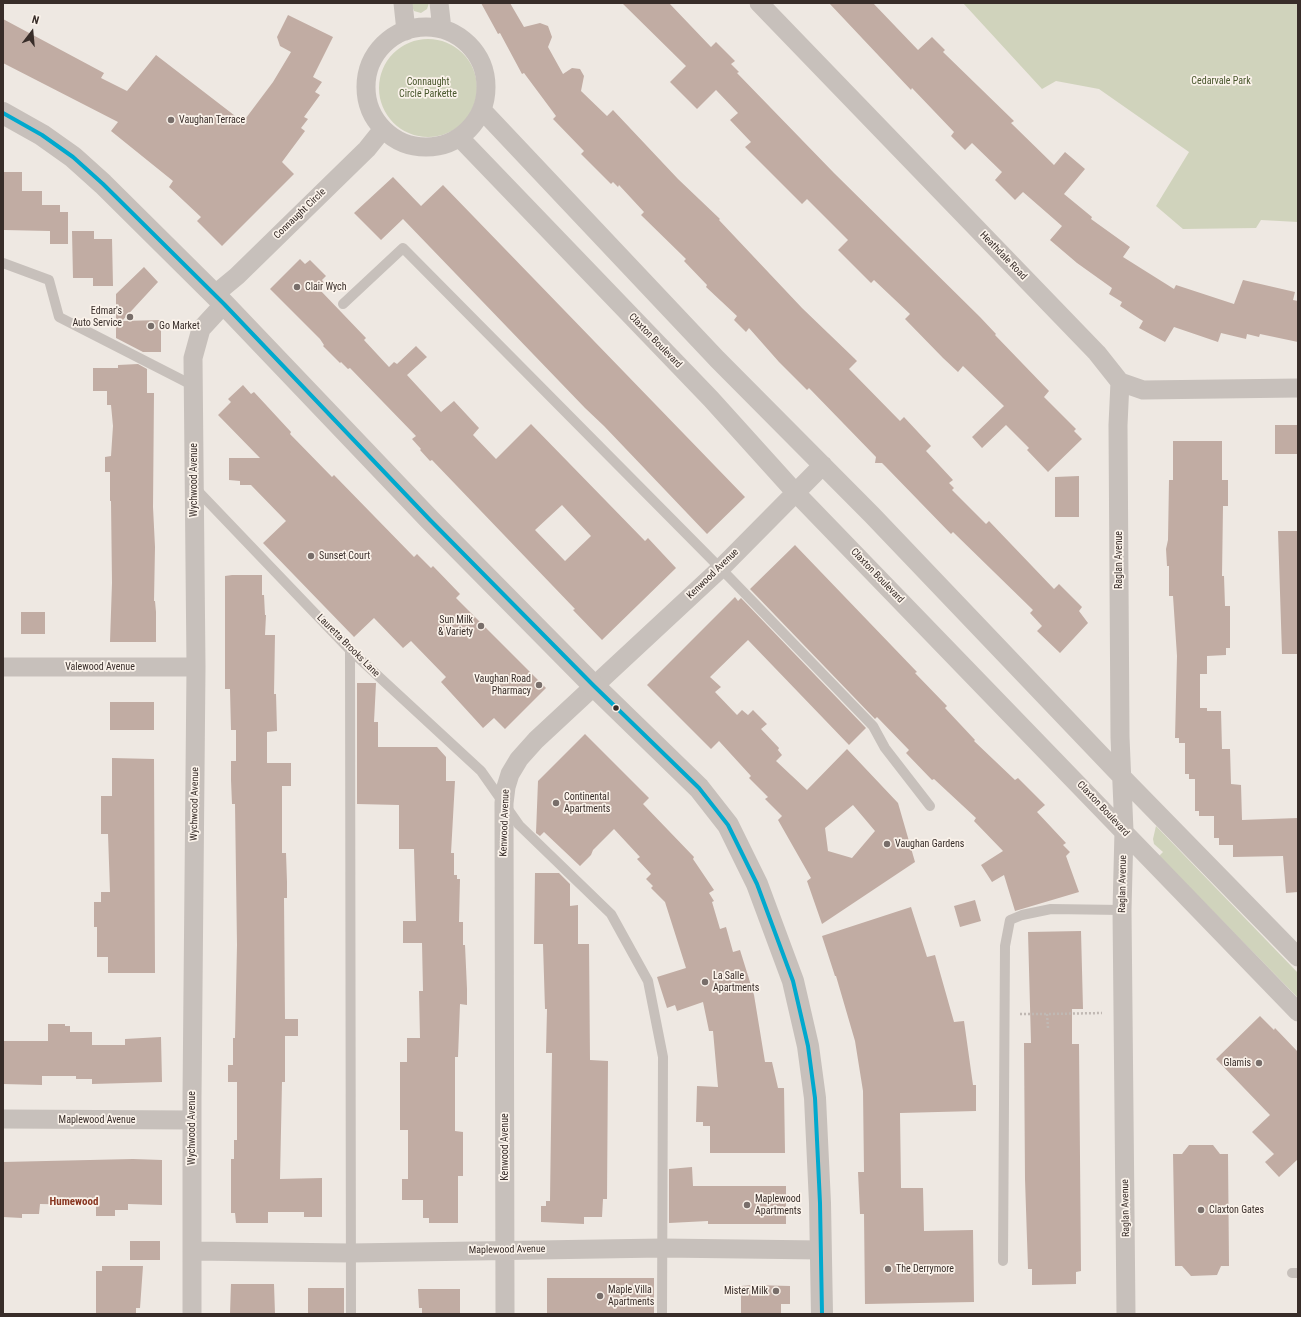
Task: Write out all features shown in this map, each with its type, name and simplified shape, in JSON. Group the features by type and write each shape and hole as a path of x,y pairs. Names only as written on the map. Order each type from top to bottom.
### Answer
{"street":[{"path":"402,3 406,31"},
{"path":"439,3 442,29"},
{"name":"Heathdale Road","path":"759,3 1097,353 1120,382"},
{"path":"424,27 442,29 461,38 475,52 484,70 487,90 482,110 473,126 459,137 440,145 420,147 400,141 383,129 372,112 366,93 368,74 375,55 388,40 406,31 424,27"},
{"path":"482,110 717,359 823,465 1122,777 1298,957"},
{"path":"3,112 42,135 73,157 103,184 219,300 430,520 593,685 699,788 728,825 757,884 793,981 808,1046 815,1098 822,1314"},
{"name":"Connaught Circle","path":"219,300 242,271 367,149 383,129"},
{"name":"Claxton Boulevard","path":"459,137 711,399 795,492 1298,1012"},
{"name":"Wychwood Avenue","path":"192,1314 196,667 193,486 193,358 201,329 219,300"},
{"path":"1120,382 1142,390 1298,388"},
{"name":"Raglan Avenue","path":"1120,382 1118,425 1120,737 1124,831 1122,910 1126,1314"},
{"name":"Kenwood Avenue","path":"505,1314 504,803 508,780 519,759 536,740 593,685 720,569 823,465"},
{"name":"Valewood Avenue","path":"3,667 196,667"},
{"name":"Maplewood Avenue","path":"3,1119 192,1120"},
{"name":"Maplewood Avenue","path":"192,1251 351,1253 662,1248 821,1250"}],"lane":[{"path":"343,304 403,248 873,726 885,748 930,806"},
{"path":"3,263 49,280 59,317 194,386"},
{"name":"Lauretta Brooks Lane","path":"193,486 350,650 481,771 520,825 611,914 648,981 662,1057 662,1314"},
{"path":"350,650 351,1314"},
{"path":"1003,1261 1004,946 1010,920 1022,915 1051,909 1122,910"}],"path":[{"path":"1004,1014 1102,1013"},
{"path":"1048,1014 1048,1028"}],"green space":[{"path":"411,3 429,3 427,9 421,13 414,11"},
{"name":"Cedarvale Park","path":"963,3 1298,3 1298,222 1261,220 1256,228 1183,229 1156,206 1189,152 1099,89 1056,81 1042,89"},
{"name":"Connaught Circle Parkette","path":"428,39 447,42 463,53 474,69 477,88 474,107 463,123 447,134 428,137 409,134 393,123 382,107 379,88 382,69 393,53 409,42"},
{"path":"1156,826 1298,973 1298,998 1159,856 1163,852 1154,844 1153,839"}],"building":[{"path":"481,3 510,3 524,27 540,23 548,26 552,37 548,47 563,74 572,68 580,69 584,76 581,91 607,116 613,110 678,179 720,219 719,220 802,308 857,361 849,369 900,421 904,417 931,446 926,451 953,480 949,483 954,488 952,490 986,524 989,521 1054,589 1059,584 1082,607 1079,611 1088,623 1060,653 1037,631 1042,626 1030,613 1033,610 953,532 951,534 882,463 875,463 876,457 809,388 807,390 779,362 749,328 746,332 734,320 737,316 706,287 707,285 684,261 686,259 641,215 644,212 619,185 618,187 613,182 611,184 581,154 584,151 553,119 556,116 524,73 522,74 500,33 498,34"},
{"path":"622,3 669,3 711,47 716,42 735,61 731,64 739,72 737,73 834,173 980,317 996,334 995,335 1049,391 1044,397 1076,429 1074,431 1082,439 1048,472 1027,450 1029,448 1006,425 982,448 972,437 1004,406 963,366 958,372 943,358 905,319 910,314 874,280 871,283 838,250 848,240 807,199 802,204 745,147 751,142 730,120 738,113 716,90 697,109 670,82 686,66"},
{"path":"829,3 873,3 918,50 932,37 945,50 943,52 1014,121 1011,123 1054,165 1065,152 1085,169 1064,194 1092,217 1091,219 1130,247 1123,257 1174,289 1176,285 1234,304 1243,280 1295,292 1293,300 1298,301 1298,342 1260,334 1259,337 1247,334 1246,339 1221,333 1218,342 1174,327 1165,342 1139,328 1143,321 1120,306 1122,302 1109,294 1112,288 1077,263 1050,240 1062,226 1023,192 1015,200 995,180 1002,172 972,143 965,150 951,136 954,132 912,88 911,90"},
{"path":"288,15 333,37 313,77 322,82 315,92 320,95 304,117 308,119 301,128 305,131 282,162 294,174 222,246 197,221 201,217 169,187 173,181 111,131 118,122 3,63 3,19 104,73 101,78 127,91 156,55 243,122 273,82 291,52 280,46 277,37"},
{"path":"4,172 22,172 22,191 42,191 42,205 60,205 60,212 68,212 68,244 50,244 50,231 4,230"},
{"path":"393,177 421,206 443,185 745,497 707,534 403,219 381,240 354,213"},
{"path":"72,231 94,231 94,239 112,239 113,286 93,286 93,278 73,278"},
{"path":"300,259 305,264 310,260 326,276 322,280 325,284 320,290 366,338 364,340 389,367 394,362 397,364 416,346 427,357 407,375 441,412 454,401 479,428 473,435 496,459 531,424 645,541 648,538 676,568 602,640 573,610 575,609 432,460 430,461 412,439 416,436 350,368 348,369 341,362 340,363 323,346 324,345 320,339 270,289","holes":["562,505 591,536 565,561 535,530"]},
{"path":"144,267 158,282 122,321 161,320 161,352 143,352 116,338 116,294"},
{"path":"138,364 147,369 147,393 154,393 153,507 156,642 110,642 112,583 111,501 110,472 105,472 105,457 111,456 113,426 111,405 107,405 107,391 93,391 93,368 118,368 118,365"},
{"path":"243,385 251,394 254,392 291,432 290,434 332,477 334,475 414,557 417,554 431,568 433,566 460,594 456,598 546,688 505,729 494,718 483,728 441,682 446,677 411,641 403,648 374,618 354,637 263,543 286,521 251,485 240,485 240,481 229,480 229,458 260,458 218,415 231,402 228,399"},
{"path":"1275,425 1298,425 1298,454 1275,454"},
{"path":"1173,441 1222,441 1222,480 1228,480 1228,506 1223,506 1222,576 1224,576 1225,606 1230,606 1230,648 1226,648 1226,655 1207,656 1207,674 1200,674 1200,708 1207,708 1207,711 1221,711 1222,749 1230,749 1231,784 1241,785 1242,820 1298,818 1298,892 1286,893 1283,856 1233,857 1233,845 1219,845 1219,838 1214,838 1214,816 1199,816 1199,811 1195,811 1195,779 1189,779 1189,774 1185,774 1185,743 1179,743 1179,738 1175,738 1177,656 1173,596 1169,596 1169,566 1167,566 1166,549 1168,540 1169,480 1173,480"},
{"path":"1079,476 1079,517 1055,517 1055,477"},
{"path":"1278,531 1298,531 1298,654 1282,654"},
{"path":"795,545 917,672 915,673 947,706 945,708 975,740 974,741 1015,780 1018,778 1045,805 1037,812 1066,843 1063,845 1070,852 1066,856 1079,892 1015,911 1004,875 992,882 981,865 1003,851 974,821 976,818 934,779 932,780 906,753 909,750 877,717 875,719 750,589"},
{"path":"262,575 262,595 264,595 266,615 265,635 275,635 274,694 276,694 277,731 267,732 267,763 291,763 291,786 282,786 282,853 286,853 287,882 287,898 284,898 285,1019 298,1019 298,1036 285,1036 285,1082 282,1082 280,1179 322,1178 322,1217 304,1217 304,1212 268,1212 268,1223 236,1223 235,1213 231,1213 231,1159 234,1159 234,1140 237,1140 237,1082 228,1082 228,1065 233,1065 233,1038 235,1038 237,945 235,804 232,804 231,761 236,761 236,730 231,730 230,689 225,689 225,576"},
{"path":"735,597 738,601 741,598 866,728 849,745 748,640 710,677 721,687 715,692 737,715 742,710 748,715 753,710 767,724 761,729 779,748 778,750 782,755 776,761 807,790 847,749 898,803 915,862 822,924 807,881 811,878 778,820 782,816 765,799 768,797 749,778 751,776 719,741 711,749 647,685","holes":["853,805 875,831 852,858 828,851 825,828"]},
{"path":"21,612 45,612 45,634 21,634"},
{"path":"357,683 376,683 374,722 378,722 378,747 437,747 446,757 446,781 455,781 451,853 454,853 454,875 457,875 457,879 460,879 459,922 463,922 463,945 465,945 467,989 467,1005 460,1004 458,1057 455,1057 455,1131 463,1132 463,1176 458,1176 458,1223 429,1223 429,1218 423,1218 423,1200 402,1200 402,1179 408,1179 408,1130 400,1130 400,1062 407,1062 407,1038 420,1038 419,991 423,991 422,943 403,943 403,921 416,921 414,849 399,849 399,805 357,804"},
{"path":"110,702 154,702 154,730 110,730"},
{"path":"585,734 649,798 643,804 694,857 693,859 714,890 709,893 714,901 712,902 720,929 726,927 733,952 740,950 754,995 765,1062 772,1062 778,1088 784,1088 785,1153 710,1153 710,1126 703,1126 703,1122 696,1122 697,1086 718,1087 713,1031 709,1031 703,1002 677,1011 675,1005 667,1008 657,977 686,968 665,902 651,888 653,886 646,879 651,874 637,859 640,857 614,829 593,850 591,855 580,866 544,832 540,836 536,833 538,781"},
{"path":"112,758 154,759 155,973 108,973 108,957 97,957 97,927 94,927 94,902 101,902 101,892 110,892 108,834 101,834 101,796 112,796"},
{"path":"535,873 559,873 570,884 570,906 578,905 578,944 589,944 590,1060 608,1061 607,1199 603,1199 602,1217 584,1217 584,1224 541,1222 541,1206 546,1206 546,1201 550,1201 552,1053 546,1053 547,1009 545,1009 543,944 534,944"},
{"path":"975,900 981,921 960,927 954,906"},
{"path":"911,907 927,957 935,955 954,1022 964,1021 973,1085 976,1085 976,1111 900,1113 901,1188 923,1188 924,1231 973,1230 974,1302 865,1304 864,1214 860,1214 858,1172 864,1172 863,1091 855,1041 836,976 822,936"},
{"path":"1081,931 1083,1009 1072,1009 1072,1044 1079,1044 1081,1271 1076,1272 1076,1284 1032,1285 1032,1269 1028,1269 1025,1179 1024,1043 1031,1043 1028,932"},
{"path":"1260,1016 1274,1030 1275,1028 1298,1052 1298,1159 1279,1177 1265,1162 1274,1154 1252,1132 1270,1115 1216,1059"},
{"path":"48,1024 65,1024 65,1026 70,1026 70,1032 92,1032 92,1045 125,1045 125,1039 161,1037 162,1082 92,1084 92,1079 76,1079 76,1076 42,1076 42,1085 3,1084 3,1041 48,1041"},
{"name":"Claxton Gates","path":"1189,1145 1213,1145 1220,1154 1228,1154 1229,1266 1221,1266 1217,1275 1191,1276 1182,1266 1175,1266 1173,1154 1182,1154"},
{"path":"133,1159 162,1160 162,1205 128,1204 128,1210 115,1210 115,1216 96,1216 96,1205 40,1204 39,1214 22,1214 22,1218 3,1217 3,1162"},
{"name":"Maplewood Apartments","path":"692,1167 693,1186 786,1186 786,1224 708,1224 708,1221 669,1223 669,1169"},
{"path":"130,1241 160,1241 160,1260 130,1260"},
{"path":"102,1266 143,1266 140,1308 136,1308 136,1314 96,1313 96,1271 102,1271"},
{"name":"Maple Villa Apartments","path":"547,1278 654,1278 654,1314 547,1314"},
{"path":"231,1284 274,1284 275,1314 230,1314"},
{"path":"741,1286 790,1286 790,1304 781,1304 781,1314 741,1314"},
{"path":"308,1288 344,1288 344,1314 308,1314"},
{"path":"418,1289 460,1289 460,1314 422,1314 422,1308 419,1308"}],"transit line":[{"path":"3,113 42,135 73,157 103,184 224,304 430,520 593,685 699,788 728,825 757,884 793,981 808,1046 815,1098 820,1203 822,1314"}],"place":[{"name":"Vaughan Terrace","path":"171,120"},
{"name":"Clair Wych","path":"297,287"},
{"name":"Edmar's Auto Service","path":"130,317"},
{"name":"Go Market","path":"151,326"},
{"name":"Sunset Court","path":"311,556"},
{"name":"Sun Milk & Variety","path":"481,626"},
{"name":"Vaughan Road Pharmacy","path":"539,685"},
{"name":"Continental Apartments","path":"556,803"},
{"name":"Vaughan Gardens","path":"887,844"},
{"name":"La Salle Apartments","path":"705,982"},
{"name":"Glamis","path":"1259,1063"},
{"name":"Maplewood Apartments","path":"747,1205"},
{"name":"Claxton Gates","path":"1201,1210"},
{"name":"The Derrymore","path":"888,1269"},
{"name":"Mister Milk","path":"776,1291"},
{"name":"Maple Villa Apartments","path":"600,1296"}],"district":[{"name":"Humewood","path":"74,1202"}]}
